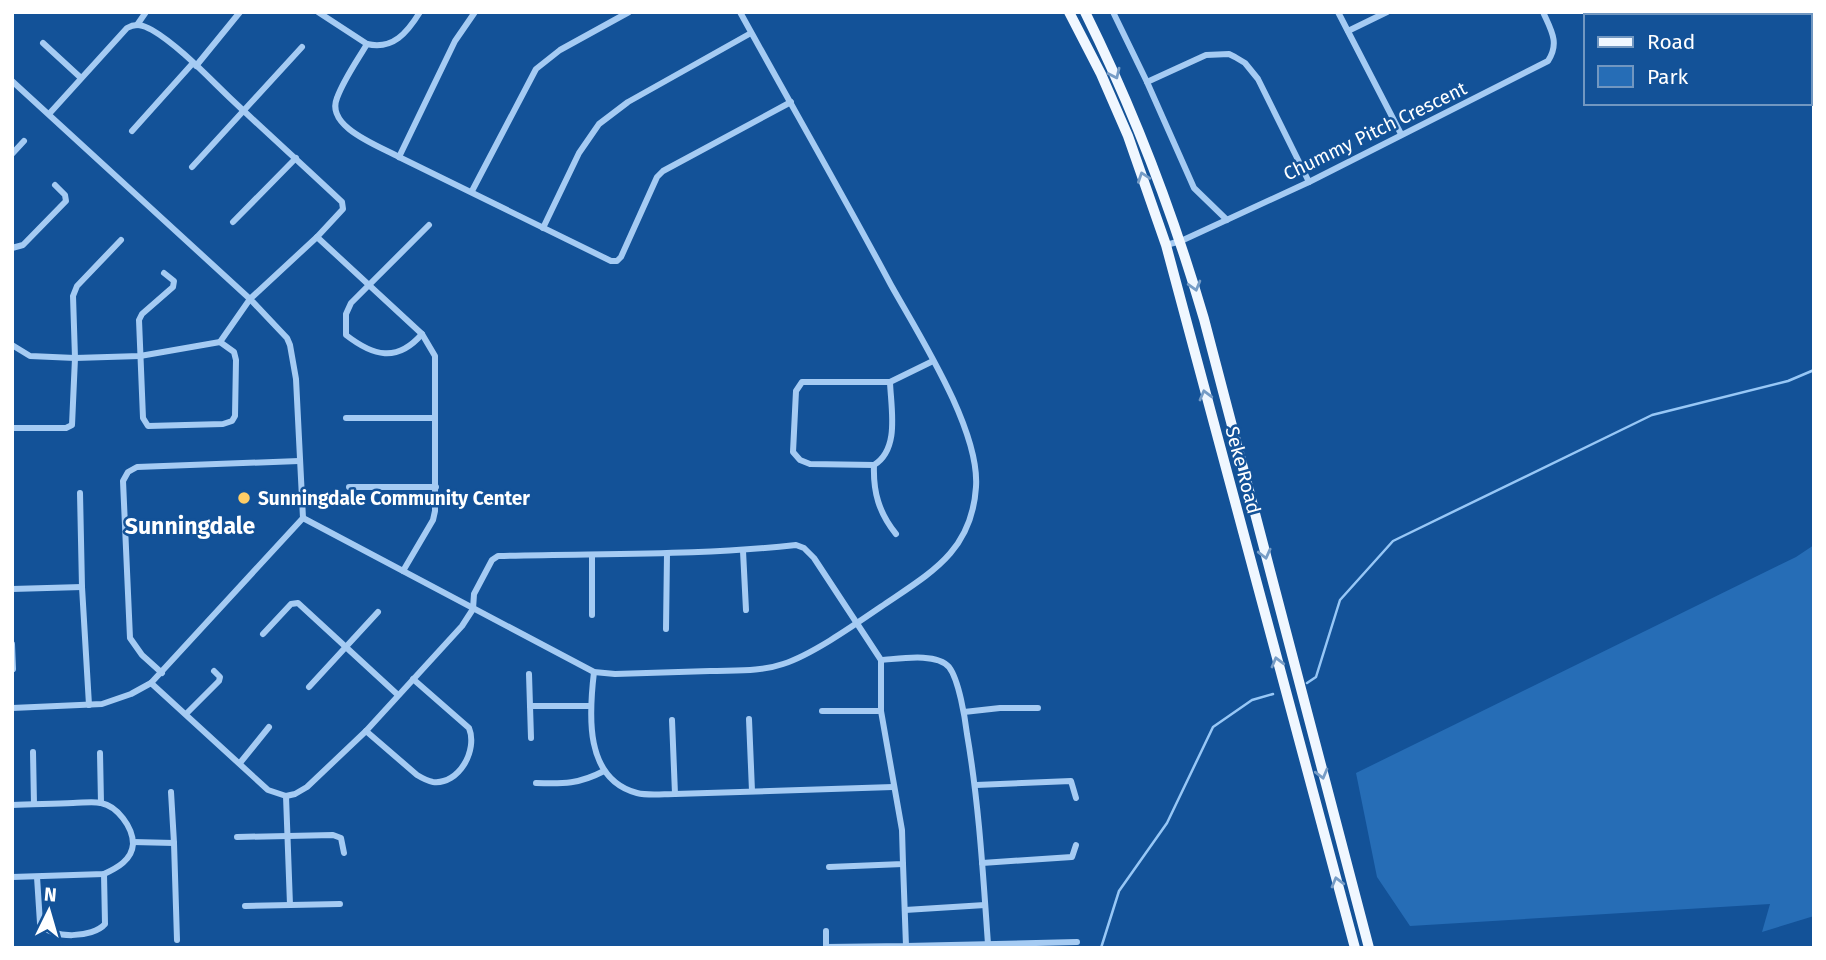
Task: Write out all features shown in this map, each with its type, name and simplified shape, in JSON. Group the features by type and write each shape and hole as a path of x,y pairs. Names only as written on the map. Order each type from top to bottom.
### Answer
{"main road":[{"name":"Seke Road","path":"1069,12 1123,124 1166,245 1355,948"},
{"name":"Seke Road","path":"1085,12 1129,104 1181,241 1208,332 1369,948"}],"street":[{"path":"137,25 146,12"},
{"path":"132,131 240,12"},
{"path":"318,12 367,44 378,47 394,43 420,12"},
{"path":"399,157 455,41 475,12"},
{"path":"472,191 536,69 560,50 629,12"},
{"path":"303,518 594,671 615,674 744,670 771,667 796,659 936,570 963,537 974,505 977,486 972,448 933,361 740,12"},
{"path":"1113,12 1194,188 1227,220"},
{"path":"1338,12 1401,134"},
{"path":"1348,31 1387,12"},
{"name":"Chummy Pitch Crescent","path":"1166,245 1181,241 1309,182 1548,61 1555,41 1543,12"},
{"path":"13,348 37,358 75,358 140,356 220,342 250,299 317,237 339,214 343,205 194,64 155,31 137,25 127,28 49,114"},
{"path":"543,228 579,153 599,124 628,102 751,33"},
{"path":"43,43 81,78"},
{"path":"367,44 336,99 336,116 344,126 399,157 611,261 617,261 621,257 657,177 791,102"},
{"path":"192,167 302,47"},
{"path":"1147,82 1206,55 1229,54 1236,57 1245,63 1258,79 1309,182"},
{"path":"12,80 250,299 287,338 296,379 303,518 151,683 113,700 89,705 12,708"},
{"path":"12,154 24,141"},
{"path":"233,222 296,158"},
{"path":"12,248 23,245 66,201 65,195 55,185"},
{"path":"422,334 411,347 378,353 363,348 348,337 345,328 348,309 429,225"},
{"path":"317,237 422,334 435,356 437,500 433,520 403,571"},
{"path":"12,428 70,427 73,414 75,291 121,240"},
{"path":"164,273 174,284 139,320 143,418 148,426 223,424 232,421 235,416 236,360 234,352 220,342"},
{"path":"874,465 810,464 797,458 793,452 796,391 808,380 890,382 933,361"},
{"path":"890,382 891,441 888,452 874,465 873,482 882,517 896,534"},
{"path":"346,418 434,418"},
{"path":"162,673 142,655 130,638 124,481 128,472 137,467 299,461"},
{"path":"349,487 436,487"},
{"path":"80,493 89,705"},
{"path":"151,683 187,713 268,790 286,796 307,787 366,731 462,626 473,608 474,594 492,560 498,556 667,554 743,551 796,545 804,548 814,558 881,660 881,711 902,830 906,946"},
{"path":"743,551 746,610"},
{"path":"666,629 667,554"},
{"path":"592,555 592,615"},
{"path":"12,589 82,587"},
{"path":"263,634 290,604 298,603 398,695"},
{"path":"309,687 377,612"},
{"path":"12,645 13,669"},
{"path":"881,660 925,658 940,661 948,667 964,712 976,785 988,944"},
{"path":"187,713 219,681 220,677 214,671"},
{"path":"594,671 591,706 595,750 604,771 620,785 640,794 893,787"},
{"path":"529,674 531,738"},
{"path":"366,731 416,775 426,780 440,782 464,765 471,748 469,728 413,679"},
{"path":"530,706 591,706"},
{"path":"964,712 1038,708"},
{"path":"822,710 881,711"},
{"path":"750,719 752,792"},
{"path":"672,720 675,794"},
{"path":"240,763 270,727"},
{"path":"33,752 34,804"},
{"path":"100,753 102,803"},
{"path":"536,783 569,784 604,771"},
{"path":"976,785 1071,781 1076,799"},
{"path":"171,792 177,940"},
{"path":"286,796 290,905"},
{"path":"12,805 102,803 120,816 131,832 133,842 131,853 126,860 104,874 12,877"},
{"path":"237,837 337,836 343,843 344,853"},
{"path":"133,842 174,843"},
{"path":"982,863 1072,857 1076,845"},
{"path":"829,867 903,864"},
{"path":"37,877 40,923 49,933 63,935 94,932 105,924 104,874"},
{"path":"245,906 340,904"},
{"path":"905,910 985,905"},
{"path":"826,931 826,947 1077,942"}],"green space":[{"path":"1814,545 1814,916 1762,932 1770,904 1410,926 1377,877 1356,773 1796,557"}],"waterway":[{"path":"1307,683 1316,677 1340,600 1393,541 1652,415 1788,381 1814,370"},
{"path":"1101,948 1119,891 1167,823 1213,727 1252,700 1273,694"}],"place":[{"name":"Sunningdale Community Center","path":"244,498"}],"district":[{"name":"Sunningdale","path":"190,526"}]}
